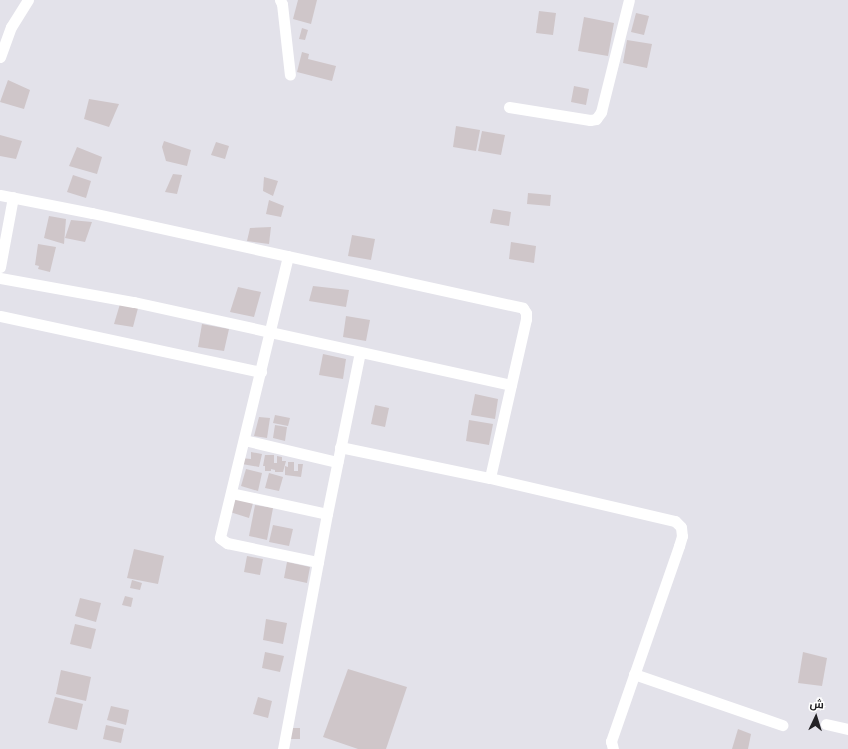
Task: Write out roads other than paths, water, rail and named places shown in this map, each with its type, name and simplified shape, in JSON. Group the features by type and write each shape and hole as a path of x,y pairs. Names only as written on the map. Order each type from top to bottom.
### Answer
{"street":[{"path":"0,57 11,27 28,0"},
{"path":"280,0 282,4 290,74"},
{"path":"508,108 590,120 596,119 601,112 629,0"},
{"path":"0,195 523,308 526,313 526,319 490,478"},
{"path":"0,267 13,197"},
{"path":"288,256 220,538 223,541 318,562"},
{"path":"0,278 134,302 511,385"},
{"path":"0,316 260,372"},
{"path":"283,749 337,462 360,352"},
{"path":"244,440 337,462"},
{"path":"340,447 490,478 676,522 681,527 682,536 679,546 611,741 613,749"},
{"path":"231,493 327,514"},
{"path":"634,674 782,725"},
{"path":"826,724 848,729"}]}
